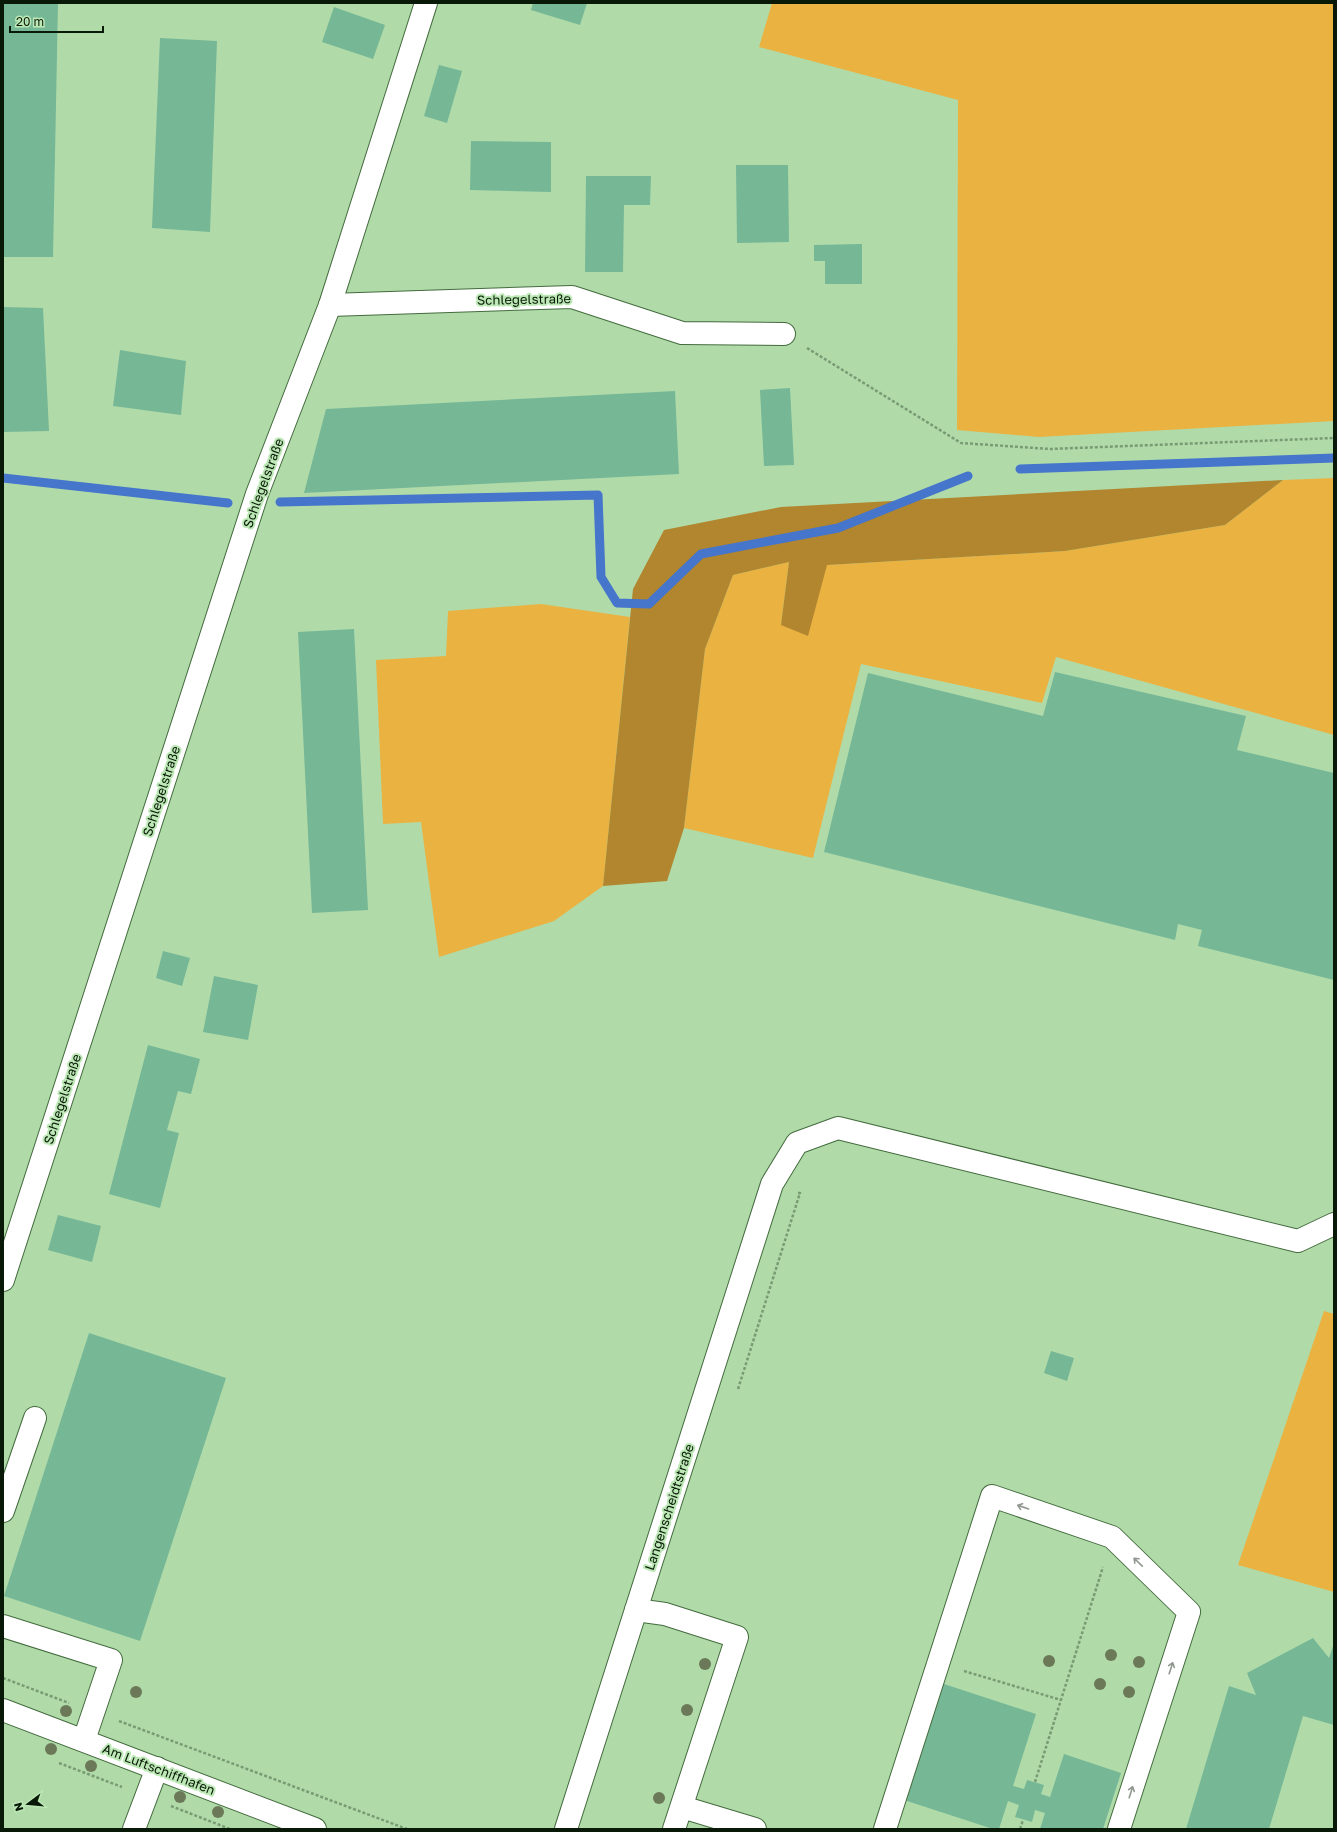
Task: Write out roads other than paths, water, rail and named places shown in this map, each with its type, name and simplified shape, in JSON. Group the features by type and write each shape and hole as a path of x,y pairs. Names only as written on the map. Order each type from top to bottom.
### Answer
{"street":[{"name":"Schlegelstraße","path":"3,1280 258,494 330,305 426,3"},
{"name":"Schlegelstraße","path":"330,305 572,297 682,333 784,334"},
{"name":"Langenscheidtstraße","path":"566,1829 772,1184 797,1143 838,1128 1298,1241 1334,1224"},
{"path":"3,1511 35,1418"},
{"path":"885,1829 992,1496 1112,1537 1189,1612 1119,1829"},
{"path":"636,1610 665,1614 737,1637 674,1829"},
{"path":"3,1626 111,1660 84,1740"},
{"name":"Am Luftschiffhafen","path":"3,1710 315,1829"},
{"path":"134,1829 157,1768"},
{"path":"682,1806 755,1829"}],"waterway":[{"path":"1020,469 1334,458"},
{"path":"280,502 598,495 601,577 617,603 649,604 701,554 838,528 968,476"},
{"path":"3,478 228,503"}]}
